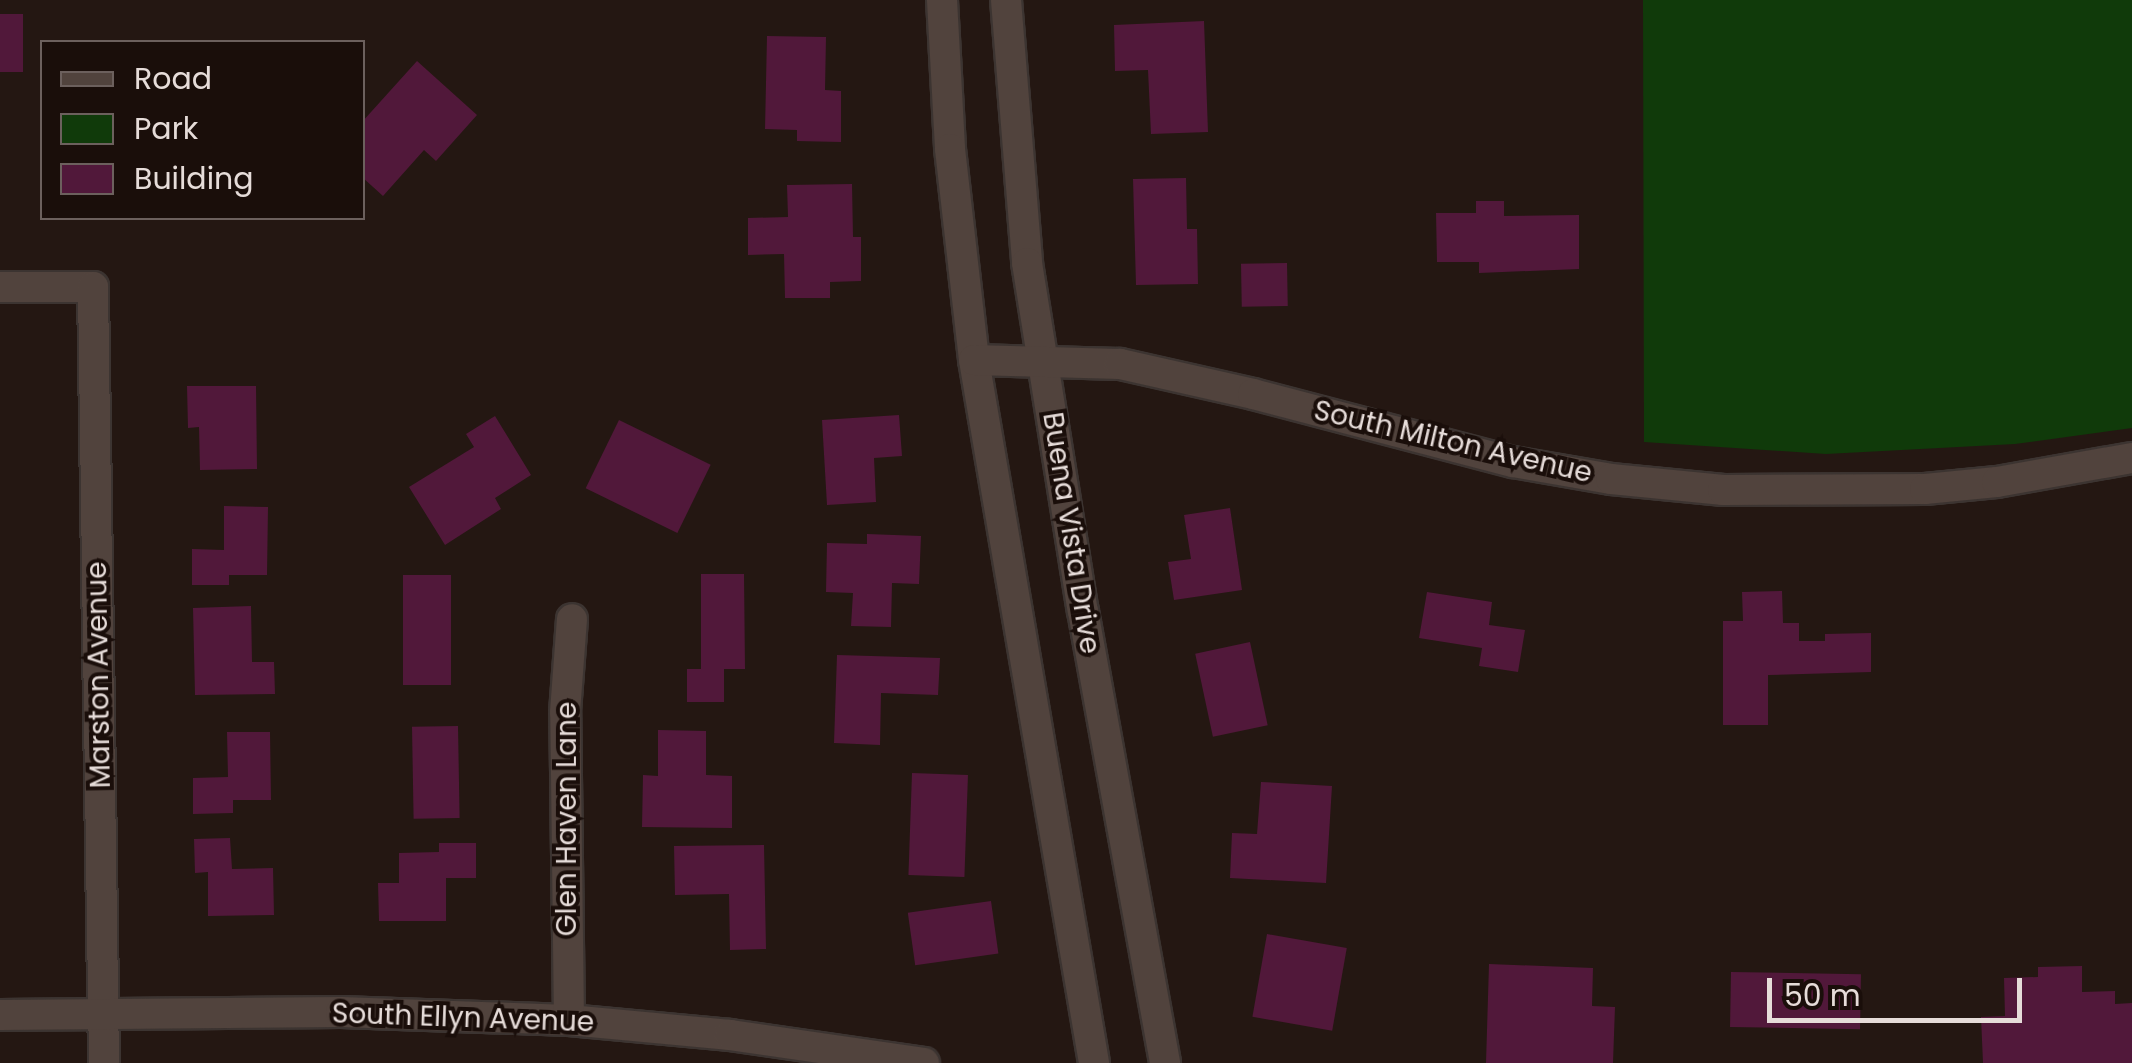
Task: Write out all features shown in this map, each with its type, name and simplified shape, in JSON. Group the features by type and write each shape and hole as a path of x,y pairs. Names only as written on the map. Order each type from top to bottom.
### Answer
{"street":[{"path":"942,0 950,148 974,360 1094,1063"},
{"name":"Buena Vista Drive","path":"1006,0 1018,173 1042,360 1165,1063"},
{"name":"Marston Avenue","path":"0,287 93,287 104,1063"},
{"name":"South Milton Avenue","path":"974,360 1120,364 1513,462 1611,479 1791,493 1871,492 1996,482 2132,458"},
{"name":"Glen Haven Lane","path":"568,1020 564,712 572,619"},
{"name":"South Ellyn Avenue","path":"0,1016 341,1012 568,1020 768,1040 924,1063"}],"green space":[{"path":"1643,0 2132,0 2132,428 2015,444 1826,454 1644,442"}],"building":[{"path":"0,14 23,14 23,72 0,72"},
{"path":"1204,21 1208,132 1151,134 1148,70 1115,71 1114,25"},
{"path":"767,36 826,37 825,90 841,91 841,142 797,141 797,130 765,129"},
{"path":"417,61 477,115 436,161 424,150 383,196 365,180 365,119"},
{"path":"1186,178 1187,229 1197,229 1198,284 1136,285 1133,179"},
{"path":"852,184 853,237 861,237 861,281 830,282 830,298 785,298 784,254 748,255 748,218 788,217 787,185"},
{"path":"1476,201 1504,201 1504,216 1579,215 1579,269 1479,273 1479,262 1437,262 1436,213 1476,213"},
{"path":"1287,263 1288,306 1242,307 1241,264"},
{"path":"187,386 256,386 257,469 200,470 199,427 188,428"},
{"path":"899,415 902,456 874,458 876,502 827,505 822,420"},
{"path":"495,416 531,475 495,498 501,509 445,545 409,487 474,447 466,434"},
{"path":"619,420 711,465 677,533 586,488"},
{"path":"224,506 268,507 267,575 229,575 229,585 192,585 192,549 224,550"},
{"path":"1230,508 1242,590 1174,600 1168,562 1191,559 1184,515"},
{"path":"867,534 921,536 919,584 892,583 891,627 851,626 853,593 826,592 827,543 867,544"},
{"path":"701,574 744,574 745,669 724,669 724,702 687,702 687,669 701,669"},
{"path":"403,575 451,575 451,685 403,685"},
{"path":"1782,591 1783,623 1799,623 1799,641 1825,641 1825,634 1871,633 1871,672 1768,675 1768,725 1723,725 1723,621 1743,621 1742,592"},
{"path":"1427,592 1492,602 1489,625 1525,630 1518,672 1479,666 1482,648 1419,638"},
{"path":"251,606 252,662 274,662 275,694 195,695 193,608"},
{"path":"1250,642 1268,725 1213,737 1195,654"},
{"path":"837,655 940,658 938,695 881,693 880,745 834,743"},
{"path":"458,726 460,818 414,819 412,727"},
{"path":"658,730 706,731 706,775 732,776 732,828 642,827 643,775 658,776"},
{"path":"227,732 270,732 271,800 233,800 233,813 193,814 193,778 228,777"},
{"path":"912,773 968,775 964,877 908,875"},
{"path":"1261,782 1332,786 1326,883 1230,878 1232,833 1257,834"},
{"path":"230,838 232,869 273,868 274,915 208,916 208,872 195,873 194,839"},
{"path":"439,843 476,843 476,878 446,878 446,921 379,921 378,883 399,883 399,853 439,852"},
{"path":"764,845 766,949 730,950 729,894 675,895 674,846"},
{"path":"991,901 998,953 915,965 908,913"},
{"path":"1267,934 1347,948 1332,1031 1252,1017"},
{"path":"1489,964 1593,968 1592,1006 1615,1007 1613,1063 1486,1063"},
{"path":"2082,966 2082,992 2115,991 2115,1004 2132,1003 2132,1063 1983,1063 1981,1017 2005,1016 2004,978 2038,977 2038,967"},
{"path":"1731,972 1861,974 1860,1029 1730,1027"}]}
